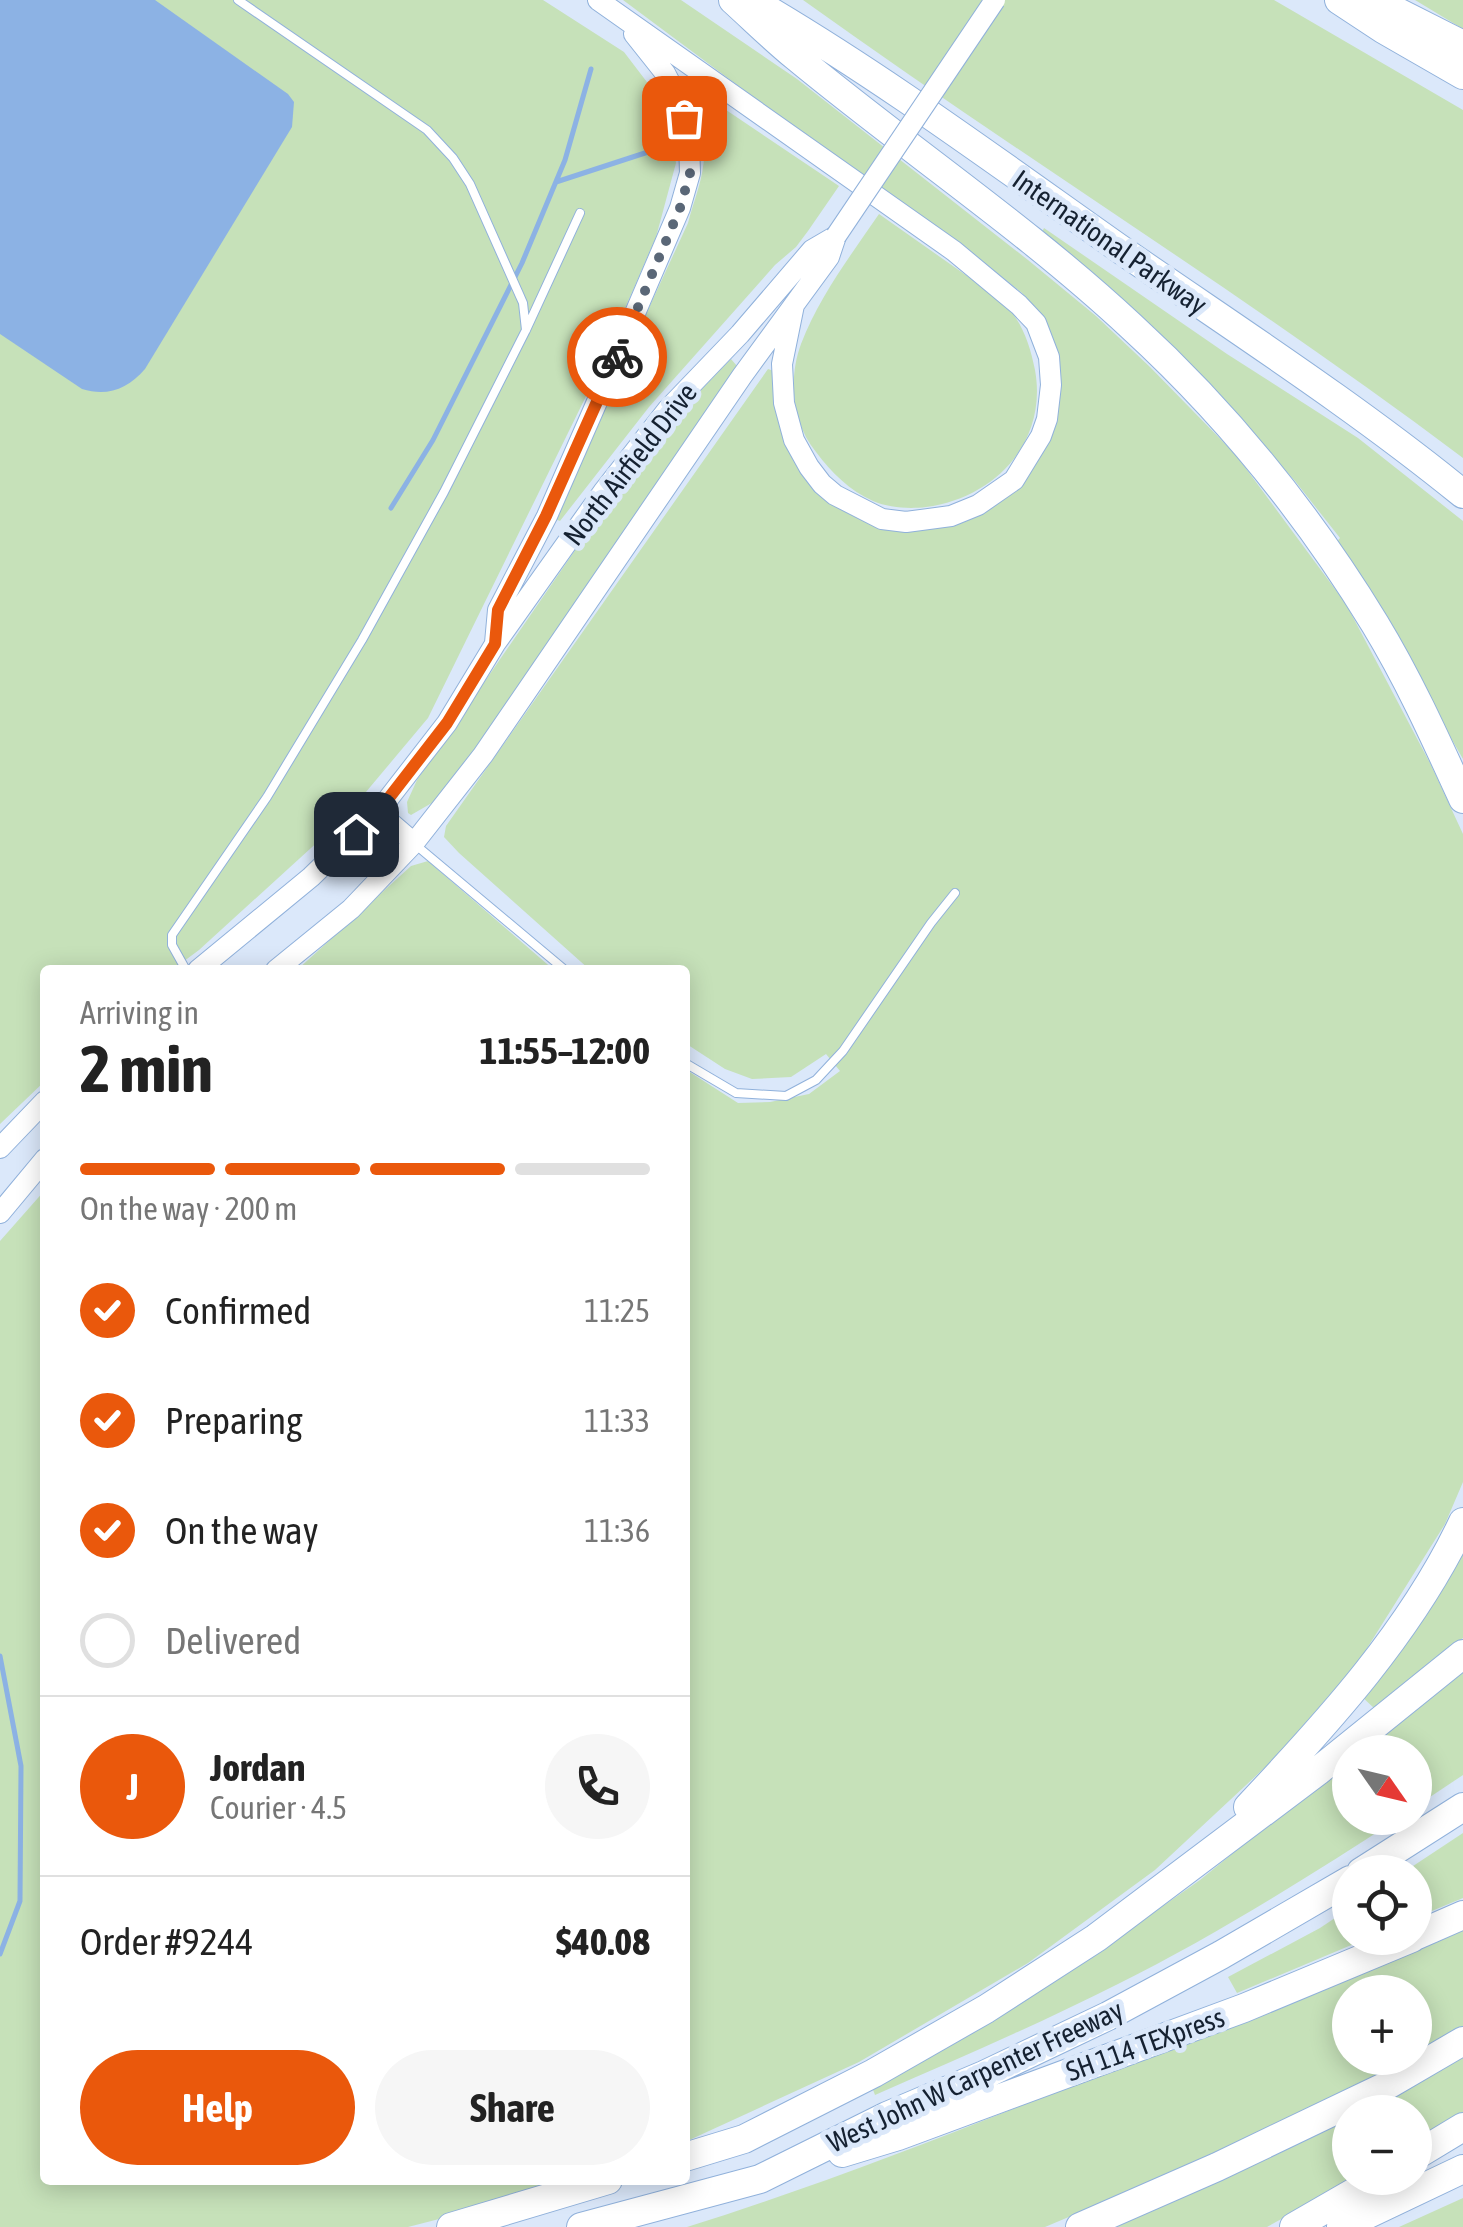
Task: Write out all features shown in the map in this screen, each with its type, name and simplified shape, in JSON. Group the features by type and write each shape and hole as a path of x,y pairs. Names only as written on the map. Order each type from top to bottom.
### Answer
{"highway":[{"path":"733,0 793,55 1076,278 1184,376 1235,431 1329,552 1376,627 1430,726 1463,800"},
{"name":"International Parkway","path":"751,0 810,35 1077,219 1384,433 1463,494"},
{"path":"1340,0 1463,75"},
{"path":"1374,0 1463,44"},
{"path":"1200,1858 1356,1686 1416,1604 1463,1522"},
{"path":"690,2155 744,2139 874,2073 1096,1938 1318,1771 1463,1654"},
{"path":"1388,1855 1463,1807"},
{"name":"West John W Carpenter Freeway","path":"581,2227 760,2179 887,2116 1108,2016 1332,1890"},
{"name":"SH 114 TEXpress","path":"1432,1929 1463,1914"},
{"name":"SH 114 TEXpress","path":"760,2179 917,2129 1244,2008 1371,1955"},
{"path":"1080,2227 1218,2167 1386,2086 1463,2040"},
{"path":"1432,2146 1463,2127"},
{"path":"1341,2227 1463,2169"},
{"path":"451,2227 591,2185"},
{"path":"1294,2227 1350,2195"}],"main road":[{"path":"598,0 954,251 1036,324 1049,357 1052,385 1041,436 1014,480 978,505 952,516 906,522 882,518 835,495 809,467 794,440 784,403 782,364 794,304"},
{"name":"North Airfield Drive","path":"282,965 351,909 414,843 483,755 742,376 829,257 836,236 995,0"},
{"path":"495,644 498,610 600,396 680,208 690,173 689,141 677,96 666,73 621,16"},
{"name":"North Airfield Drive","path":"204,965 310,876 378,812 447,723 495,644 603,492 668,409 740,334 812,250 836,236"},
{"path":"378,812 414,843"},
{"path":"0,1148 40,1106"},
{"path":"0,1212 40,1166"}],"lane":[{"path":"238,0 427,130 453,158 470,184 519,294 526,330"},
{"path":"183,965 172,945 172,935 267,796 362,640 444,492 580,213"},
{"path":"414,843 559,965"},
{"path":"690,1066 736,1093 786,1096 816,1080 955,893"}],"green space":[{"path":"0,0 543,0 624,52 666,107 676,163 656,237 594,380 428,718 345,817 179,965 40,965 40,1086 0,1124"},
{"path":"623,0 681,0 797,79 1028,260 1150,367 1236,455 1346,604 1431,765 1463,834 1463,1482 1445,1524 1359,1661 1274,1759 1155,1870 1028,1963 859,2062 690,2140 690,1072 738,1103 770,1102 809,1094 840,1071 826,1054 791,1077 752,1079 725,1069 690,1046 690,965 584,965 444,837 446,826 768,369 777,372 805,471 914,529 1013,489 1038,461 1057,411 1041,316 1022,293 973,254 819,146"},
{"path":"803,0 1274,0 1463,110 1463,458 1300,340"},
{"path":"1415,0 1463,0 1463,29"},
{"path":"683,81 839,186 796,247 775,265 649,407 560,521 552,518 688,223 699,187 703,142"},
{"path":"879,214 1007,308 1024,333 1035,370 1037,396 1033,421 1011,462 974,492 926,507 886,505 849,486 828,467 808,440 797,414 794,372 801,344 836,277"},
{"path":"1044,228 1227,354 1358,438 1463,521 1463,759 1384,622 1333,546 1340,538 1209,385 1041,234"},
{"path":"731,359 737,366 467,761 437,800 411,815 408,813 407,802 417,780 611,498 692,399"},
{"path":"428,861 548,965 302,965 411,866"},
{"path":"40,1196 40,2185 569,2185 408,2227 0,2227 0,1241"},
{"path":"1463,1539 1463,1638 1375,1709 1360,1695"},
{"path":"1463,1671 1463,1775 1432,1796 1432,1735 1379,1735"},
{"path":"1332,1773 1332,1835 1372,1835 1340,1855 1332,1855 1332,1860 1261,1905 1154,1966 875,2095 872,2087 1109,1944 1200,1880"},
{"path":"1463,1833 1463,1898 1432,1911 1432,1855"},
{"path":"1332,1920 1332,1953 1237,1993 1228,1977"},
{"path":"1463,1924 1463,2030 1432,2047 1432,1975 1343,1975 1391,1955 1432,1955 1432,1937"},
{"path":"1332,1980 1332,2075 1379,2075 1340,2095 1332,2095 1332,2099 1256,2138 1045,2227 687,2227 963,2128"},
{"path":"1463,2055 1463,2116 1432,2134 1432,2095 1389,2095"},
{"path":"1332,2125 1332,2191 1267,2227 1116,2227"},
{"path":"1463,2198 1463,2227 1399,2227"}],"water":[{"path":"0,0 155,0 294,102 292,127 145,369 132,382 116,389 82,389 0,334"}],"waterway":[{"path":"391,508 433,440 522,263 565,160 591,69"},
{"path":"556,182 648,152"},
{"path":"0,1656 21,1766 20,1901 0,1954"}],"way so far":[{"path":"617,357 680,208 690,173 684,118"}],"route":[{"path":"356,834 378,812 447,723 495,644 498,610 546,516 617,357"}]}
